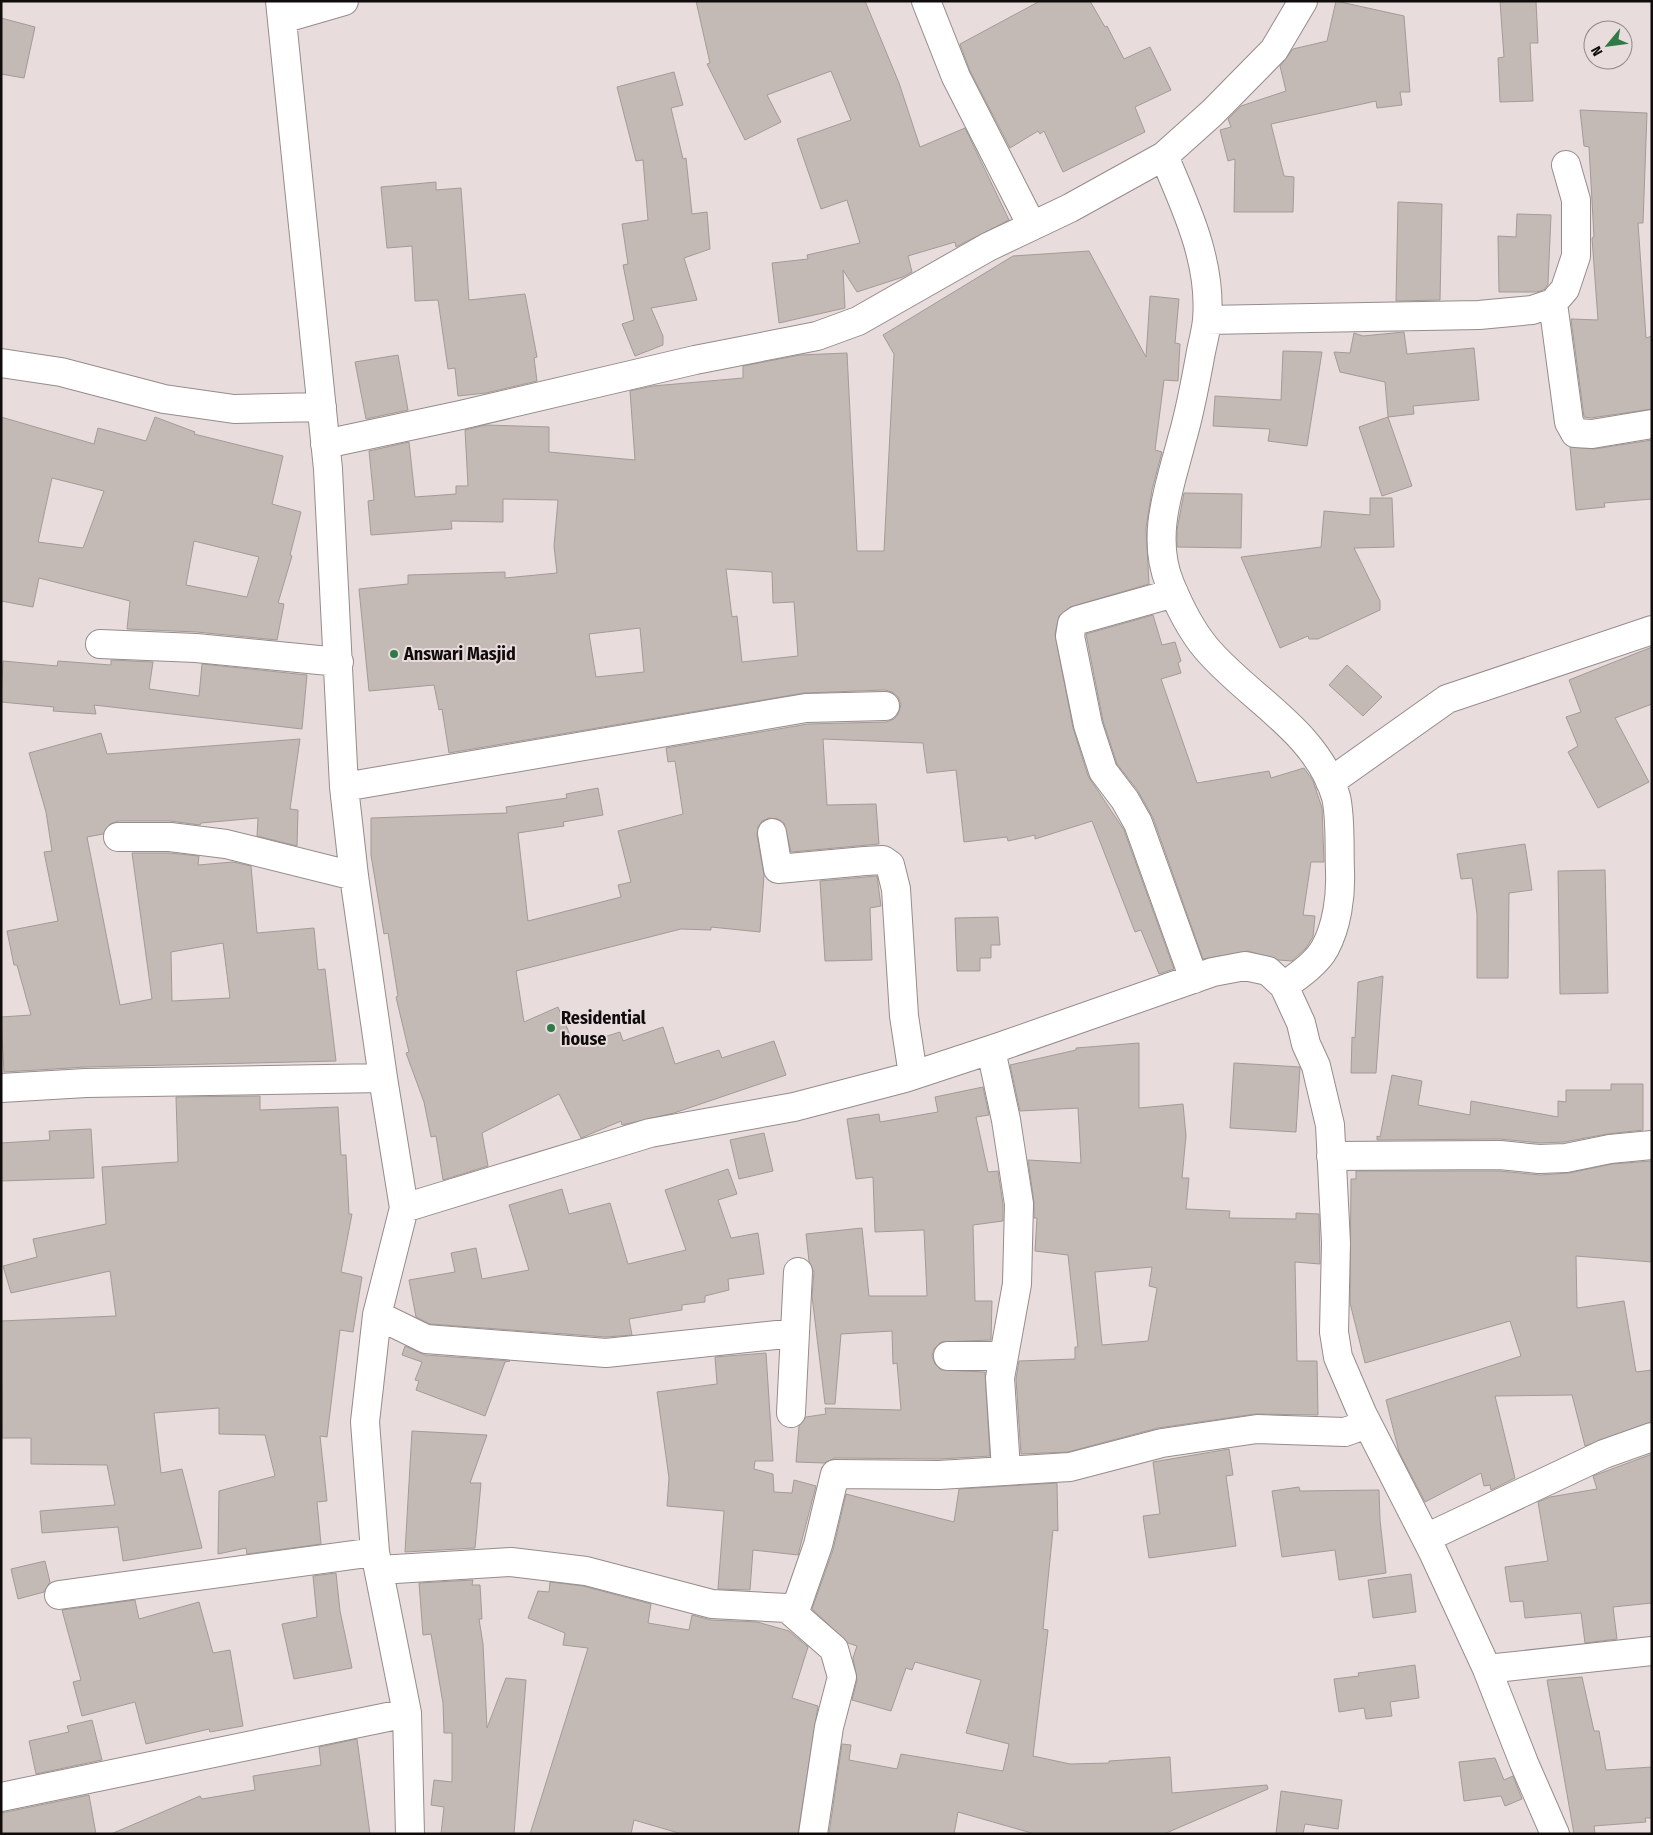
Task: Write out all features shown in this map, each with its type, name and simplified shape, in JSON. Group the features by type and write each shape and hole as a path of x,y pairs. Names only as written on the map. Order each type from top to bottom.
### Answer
{"street":[{"path":"344,1 281,10 326,444 339,662 344,787 354,876 382,1078 404,1208 377,1314 365,1422 377,1561 407,1713 410,1834"},
{"path":"926,1 964,93 1032,226"},
{"path":"326,444 695,360 817,336 858,321 988,247 1070,208 1164,156 1212,113 1274,50 1303,1"},
{"path":"1164,156 1197,234 1205,276 1207,320 1189,415 1166,501 1161,529 1161,555 1174,593 1205,647 1241,684 1297,733 1322,765 1336,799 1341,893 1325,949 1284,986"},
{"path":"1207,320 1479,315 1532,310 1553,303 1566,289 1576,256 1576,200 1566,165"},
{"path":"1553,303 1569,422 1575,433 1592,434 1652,424"},
{"path":"1,363 61,372 173,400 234,409 322,407"},
{"path":"1174,593 1078,620 1072,624 1070,636 1088,725 1103,771 1125,800 1138,823 1194,979"},
{"path":"1330,782 1447,699 1652,630"},
{"path":"100,644 196,648 339,662"},
{"path":"344,787 806,708 885,706"},
{"path":"772,833 778,869 883,860 890,866 896,889 904,1016 913,1075"},
{"path":"118,837 170,837 226,844 354,876"},
{"path":"404,1208 650,1133 794,1107 913,1075 991,1050 1213,972 1245,966 1268,971 1284,986 1301,1023 1306,1044 1316,1066 1330,1125 1336,1242 1334,1332 1338,1357 1367,1424 1426,1538 1487,1669 1524,1763 1555,1834"},
{"path":"991,1050 1006,1120 1019,1204 1017,1284 1000,1378 1006,1470"},
{"path":"1,1088 86,1083 382,1078"},
{"path":"1331,1156 1500,1155 1539,1159 1566,1158 1610,1149 1652,1145"},
{"path":"791,1413 798,1272"},
{"path":"377,1314 426,1339 606,1353 795,1333"},
{"path":"948,1356 1004,1356"},
{"path":"794,1614 818,1545 835,1474 939,1475 1070,1467 1162,1443 1257,1429 1345,1432 1367,1424"},
{"path":"1426,1538 1604,1454 1652,1437"},
{"path":"58,1595 377,1561 511,1562 586,1571 712,1604 786,1608 834,1648 842,1677 829,1728 813,1834"},
{"path":"1487,1669 1652,1651"},
{"path":"1,1797 407,1713"}],"building":[{"path":"696,1 865,1 899,83 920,147 965,128 1009,220 956,247 955,242 908,256 912,272 903,277 857,292 843,270 845,308 779,323 772,263 808,259 807,255 860,243 847,200 821,209 797,139 851,120 831,71 767,95 781,122 745,140 707,64 710,63"},
{"path":"1040,1 1090,1 1105,27 1107,26 1124,59 1150,47 1171,90 1135,107 1145,132 1063,172 1044,131 1040,134 1038,131 1010,148 970,71 960,44"},
{"path":"1336,1 1404,16 1410,92 1400,92 1402,105 1377,108 1376,101 1271,124 1284,176 1294,177 1293,212 1234,212 1235,159 1228,161 1220,130 1231,127 1228,119 1241,106 1286,91 1280,66 1293,49 1327,41"},
{"path":"1500,1 1536,1 1538,43 1530,43 1533,101 1500,102 1498,58 1504,57"},
{"path":"1,18 35,27 24,78 1,74"},
{"path":"674,72 683,105 671,108 683,159 686,158 692,214 707,212 710,249 684,258 697,300 651,308 663,336 663,345 635,356 622,324 634,320 623,265 628,264 622,224 648,220 643,160 636,161 617,87"},
{"path":"1580,110 1647,113 1643,223 1638,223 1646,338 1652,336 1652,409 1591,418 1584,417 1571,319 1598,320 1592,238 1594,237 1589,147 1584,146"},
{"path":"436,182 436,190 461,188 469,300 525,294 537,357 534,358 537,381 486,393 458,396 455,368 448,369 438,300 415,301 412,246 387,248 381,187"},
{"path":"1398,202 1442,204 1440,300 1396,301"},
{"path":"1517,214 1551,215 1548,284 1544,290 1537,292 1499,292 1498,236 1516,237"},
{"path":"1089,251 1146,357 1150,296 1179,299 1175,343 1180,344 1178,381 1164,380 1155,450 1162,452 1152,490 1146,528 1149,584 1070,607 1059,616 1055,634 1073,728 1088,776 1124,830 1174,969 1159,974 1141,930 1135,932 1092,821 1035,839 1035,835 1008,841 1007,837 964,842 956,770 927,773 923,743 823,739 827,805 876,804 879,844 791,852 784,823 778,819 769,818 762,821 758,827 757,835 764,875 760,932 711,927 711,930 681,929 516,971 524,1022 558,1007 575,1046 620,1032 623,1041 663,1027 675,1064 719,1050 722,1058 774,1041 786,1075 674,1113 622,1125 621,1121 581,1138 559,1094 482,1133 488,1166 443,1180 436,1136 431,1137 424,1102 406,1053 409,1052 396,997 398,996 388,933 384,934 371,855 371,818 507,813 506,807 567,798 566,794 598,788 603,815 563,822 564,826 518,833 528,921 621,897 618,885 631,882 618,831 683,814 675,761 668,762 666,748 808,724 886,722 894,719 901,705 898,697 892,692 885,690 804,693 449,753 442,709 439,710 434,685 369,691 359,589 408,584 408,575 505,572 505,578 557,573 554,546 558,500 503,499 503,522 451,521 452,529 371,535 368,501 374,500 369,451 409,442 415,497 456,494 456,486 468,486 465,430 486,425 549,427 549,452 635,460 630,391 653,386 743,378 743,366 800,355 847,353 857,551 884,551 894,354 883,335 1013,256","holes":["726,569 772,572 773,603 794,602 798,656 742,662 737,616 732,617","640,628 644,672 596,677 589,634"]},
{"path":"1404,332 1407,354 1474,348 1479,400 1413,406 1414,414 1388,417 1385,382 1340,372 1334,352 1350,353 1354,333 1363,336"},
{"path":"1283,351 1322,352 1307,446 1268,441 1270,429 1213,426 1215,396 1281,400"},
{"path":"398,355 408,410 366,419 355,362"},
{"path":"1,417 94,444 98,428 146,441 155,417 195,432 194,434 283,456 272,504 301,512 290,555 292,556 278,603 284,604 277,640 197,632 127,629 130,601 39,578 33,607 1,601","holes":["52,478 104,491 83,548 38,542","194,541 259,557 247,597 186,585"]},
{"path":"1388,417 1412,486 1382,496 1359,427"},
{"path":"1652,440 1652,499 1604,503 1605,507 1576,510 1570,447 1594,449"},
{"path":"1184,493 1242,494 1241,548 1177,547 1177,530"},
{"path":"1370,498 1392,498 1394,547 1354,548 1380,601 1380,610 1318,639 1309,639 1308,636 1280,648 1241,557 1321,547 1324,511 1370,515"},
{"path":"1153,615 1162,645 1175,642 1181,661 1178,663 1181,673 1161,679 1197,783 1269,771 1271,778 1304,768 1313,781 1322,808 1324,862 1311,862 1303,915 1315,916 1313,937 1306,948 1292,961 1279,960 1248,951 1203,959 1153,818 1138,791 1117,764 1103,721 1086,634"},
{"path":"1652,647 1652,704 1615,718 1649,782 1598,808 1568,752 1578,746 1566,717 1581,712 1569,680"},
{"path":"111,660 153,662 149,689 199,696 202,664 307,675 302,729 94,705 96,714 53,711 54,707 1,702 3,661 57,666 58,661 111,665"},
{"path":"1347,665 1382,697 1363,716 1329,685"},
{"path":"101,733 107,754 300,739 290,809 298,810 297,846 257,836 258,818 201,823 200,825 170,821 118,821 110,824 103,834 87,837 120,1005 152,999 132,853 169,853 199,856 198,865 233,862 251,866 257,933 314,928 318,970 325,969 336,1061 86,1067 4,1072 1,1017 31,1015 17,965 14,965 7,931 58,921 44,852 52,851 46,812 29,753","holes":["223,943 230,998 172,1001 171,952"]},
{"path":"1525,844 1532,890 1509,893 1508,978 1477,978 1477,914 1472,878 1461,879 1457,854"},
{"path":"1605,870 1608,993 1560,994 1558,871"},
{"path":"877,876 881,906 870,908 872,960 825,961 820,881"},
{"path":"998,917 1000,945 991,945 991,958 980,958 980,971 957,971 955,918"},
{"path":"1383,976 1376,1073 1351,1073 1352,1037 1355,1038 1358,982"},
{"path":"1139,1043 1139,1108 1183,1104 1186,1136 1182,1178 1189,1178 1186,1209 1230,1211 1229,1218 1296,1219 1296,1213 1319,1214 1320,1264 1295,1262 1297,1361 1317,1361 1318,1415 1255,1414 1158,1428 1068,1452 1021,1454 1016,1379 1019,1361 1075,1359 1075,1347 1078,1347 1068,1255 1035,1251 1037,1218 1034,1218 1034,1202 1028,1160 1081,1163 1078,1108 1020,1111 1010,1065 1076,1050 1076,1048","holes":["1152,1267 1149,1286 1157,1288 1148,1341 1102,1345 1095,1272"]},
{"path":"1234,1063 1300,1067 1296,1132 1230,1128"},
{"path":"1392,1075 1422,1081 1418,1105 1470,1115 1471,1101 1558,1117 1558,1101 1566,1102 1566,1090 1611,1090 1611,1084 1643,1084 1643,1130 1564,1142 1540,1143 1500,1139 1377,1140 1377,1136 1380,1137"},
{"path":"983,1087 989,1115 976,1117 988,1172 998,1171 1003,1205 1003,1221 973,1225 975,1301 992,1301 991,1340 941,1342 934,1349 932,1356 935,1364 941,1370 985,1372 990,1456 939,1459 835,1458 824,1463 796,1462 799,1426 806,1417 826,1414 825,1408 901,1410 897,1363 893,1364 892,1331 841,1334 835,1404 825,1404 812,1296 814,1272 809,1261 806,1234 862,1228 869,1296 927,1296 924,1230 875,1232 873,1177 856,1179 847,1119 879,1114 880,1122 938,1112 935,1097"},
{"path":"260,1096 260,1110 338,1107 341,1155 346,1155 349,1214 352,1214 341,1272 362,1277 353,1332 340,1330 327,1437 320,1436 327,1501 317,1502 321,1544 247,1554 246,1548 218,1554 219,1491 275,1476 265,1435 219,1434 219,1408 154,1413 161,1473 182,1469 202,1548 123,1561 118,1527 42,1533 40,1511 115,1505 107,1465 31,1464 31,1438 2,1438 1,1321 116,1316 110,1271 11,1293 3,1266 37,1257 33,1239 106,1224 102,1167 178,1162 176,1097"},
{"path":"91,1129 94,1178 1,1181 1,1143 50,1140 49,1131"},
{"path":"764,1133 773,1171 739,1179 730,1140"},
{"path":"1652,1161 1652,1262 1576,1256 1577,1308 1624,1301 1636,1372 1652,1370 1652,1422 1585,1446 1572,1395 1495,1396 1515,1478 1491,1490 1490,1485 1484,1486 1481,1473 1425,1502 1399,1452 1386,1400 1521,1356 1510,1321 1365,1363 1350,1303 1351,1179 1356,1179 1356,1171 1499,1171 1540,1175 1569,1173 1612,1164"},
{"path":"728,1169 737,1194 718,1200 731,1238 758,1233 764,1274 728,1279 729,1290 705,1296 705,1302 682,1305 682,1310 629,1319 632,1335 606,1337 430,1324 416,1317 409,1280 455,1272 451,1253 476,1248 482,1279 529,1270 509,1205 562,1189 569,1214 610,1203 628,1264 686,1250 665,1190"},
{"path":"405,1346 425,1355 510,1361 505,1362 485,1416 416,1390 419,1381 415,1380 422,1362 402,1355"},
{"path":"766,1353 773,1461 755,1461 754,1469 773,1474 774,1492 792,1493 794,1480 816,1486 798,1555 753,1550 750,1590 718,1589 724,1511 667,1506 669,1478 657,1392 717,1384 715,1357"},
{"path":"412,1431 487,1435 470,1483 481,1483 475,1548 405,1552"},
{"path":"1229,1449 1233,1475 1226,1476 1236,1546 1149,1558 1143,1516 1160,1514 1153,1462"},
{"path":"1652,1454 1652,1603 1613,1607 1617,1639 1585,1643 1581,1613 1525,1618 1523,1601 1510,1602 1505,1567 1548,1561 1538,1502 1550,1497 1597,1489 1593,1476"},
{"path":"1057,1483 1058,1531 1053,1530 1043,1629 1048,1630 1033,1756 1070,1764 1109,1763 1109,1761 1170,1757 1172,1793 1267,1785 1268,1789 1164,1834 1035,1834 958,1812 954,1834 829,1834 842,1744 851,1745 849,1760 897,1769 901,1754 1003,1771 1009,1744 966,1733 981,1680 915,1662 912,1670 906,1668 891,1711 852,1700 857,1680 853,1658 857,1646 848,1643 812,1609 833,1550 846,1494 954,1522 959,1489"},
{"path":"1299,1487 1300,1491 1379,1490 1380,1520 1386,1573 1339,1580 1335,1550 1282,1557 1272,1491"},
{"path":"45,1561 50,1582 44,1592 18,1599 11,1569"},
{"path":"336,1573 340,1611 352,1668 294,1679 282,1624 317,1617 313,1576"},
{"path":"1411,1574 1416,1612 1373,1618 1368,1580"},
{"path":"473,1580 472,1585 480,1585 482,1619 479,1619 483,1644 487,1728 506,1678 526,1680 514,1834 441,1834 444,1807 431,1805 434,1780 452,1782 452,1733 444,1733 443,1703 431,1634 423,1635 419,1583"},
{"path":"550,1582 583,1586 651,1604 648,1623 689,1630 692,1615 711,1620 757,1622 789,1631 808,1647 792,1698 818,1706 798,1834 682,1834 634,1820 631,1834 530,1834 588,1648 563,1645 565,1633 528,1618 538,1591 549,1592"},
{"path":"135,1600 139,1619 199,1602 213,1653 230,1650 243,1726 210,1732 209,1729 146,1744 135,1702 82,1716 73,1682 81,1680 62,1610"},
{"path":"1415,1665 1419,1698 1390,1702 1392,1716 1366,1719 1364,1708 1339,1712 1334,1679 1359,1676 1358,1673"},
{"path":"1582,1677 1594,1731 1599,1731 1606,1770 1652,1767 1652,1818 1645,1818 1646,1822 1594,1826 1595,1834 1574,1834 1547,1680"},
{"path":"92,1720 102,1760 36,1774 29,1741 69,1732 67,1726"},
{"path":"357,1739 370,1834 111,1834 200,1796 202,1799 255,1790 253,1776 321,1765 319,1747"},
{"path":"1495,1758 1504,1780 1513,1776 1522,1799 1505,1806 1501,1796 1464,1801 1459,1762"},
{"path":"1281,1791 1342,1800 1338,1829 1305,1824 1303,1834 1276,1834"},
{"path":"89,1795 96,1834 1,1834 1,1813"}],"place":[{"name":"Answari Masjid","path":"394,654"},
{"name":"Residential house","path":"551,1028"}]}
